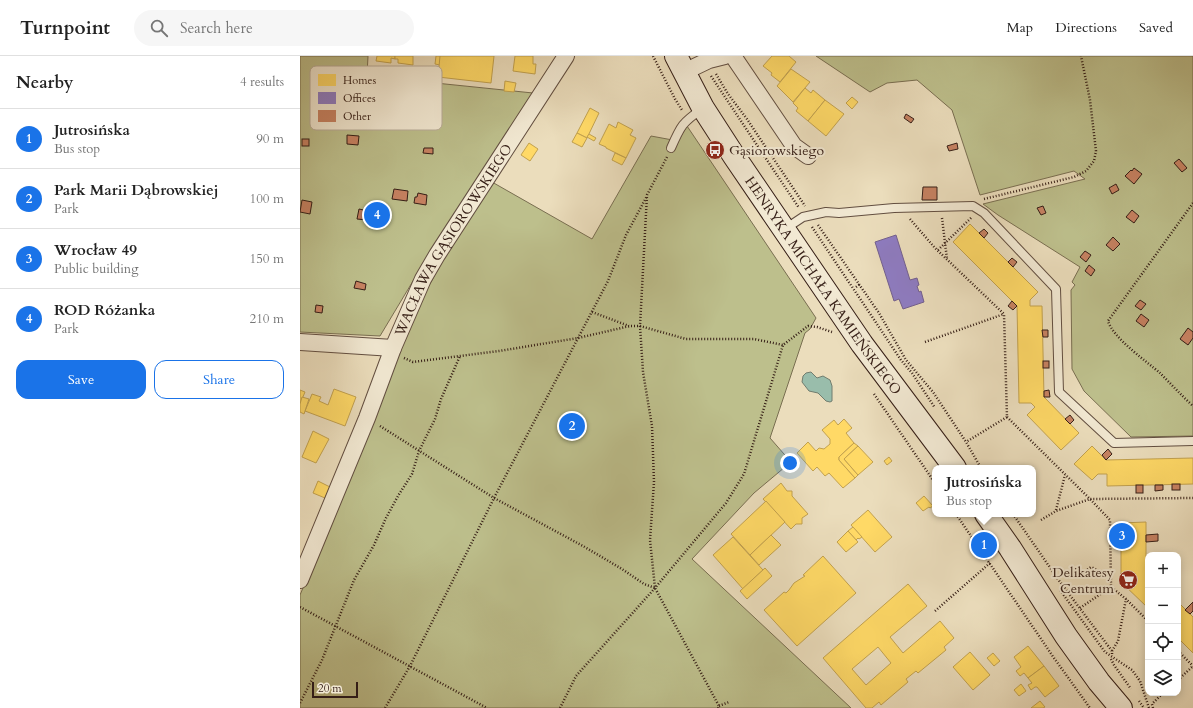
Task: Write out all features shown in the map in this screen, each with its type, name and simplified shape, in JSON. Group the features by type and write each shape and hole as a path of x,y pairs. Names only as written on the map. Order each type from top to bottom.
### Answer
{"street":[{"name":"WACŁAWA GĄSIOROWSKIEGO","path":"300,342 392,351 423,279 437,255 566,56"},
{"path":"680,64 725,56"},
{"path":"733,56 794,146 808,156"},
{"name":"HENRYKA MICHAŁA KAMIEŃSKIEGO","path":"680,64 703,108 784,230 862,344 953,465"},
{"path":"300,580 367,418 392,351"},
{"path":"988,517 1010,548 1066,636 1118,707"}],"lane":[{"path":"671,148 679,128 687,119 703,108"},
{"path":"784,230 803,217 826,212 839,213 894,208 974,206 984,213 1056,289 1059,392 1114,442 1193,442"}],"path":[{"path":"974,206 982,200 1074,177 1086,171 1094,161 1096,151 1090,100 1081,56"},
{"path":"714,71 728,94 808,209"},
{"path":"709,74 801,211"},
{"path":"762,150 766,147"},
{"path":"386,708 410,666 494,498 608,281 626,235 671,148"},
{"path":"647,195 640,326 642,372 652,426 654,482 650,540 655,588 718,707 729,702"},
{"path":"1193,203 1108,321 1111,328 1118,336 1160,373 1193,406"},
{"path":"942,214 947,259"},
{"path":"938,250 974,215"},
{"path":"907,216 938,250 1004,314 1007,417 1110,520 1111,587"},
{"path":"815,220 890,329 895,342 906,360 933,392 979,465"},
{"path":"808,221 936,410"},
{"path":"856,287 860,284"},
{"path":"592,312 630,326"},
{"path":"925,342 1004,314"},
{"path":"392,351 413,362 578,338 630,326 640,326 686,339 754,339 783,345"},
{"path":"560,708 576,676 655,588 726,503 744,474 783,345 808,326 817,327 832,332"},
{"path":"300,703 322,660 354,580 374,545 398,496 412,474 419,451 435,419 441,399 461,356"},
{"path":"966,442 1007,417"},
{"path":"367,418 494,498 609,561 644,584 655,588"},
{"path":"1056,511 1065,474"},
{"path":"1041,520 1056,511 1090,499 1193,498"},
{"path":"958,517 1090,708"},
{"path":"1015,517 1044,557 1049,567 1080,608 1087,621 1112,653 1118,641 1126,599"},
{"path":"935,611 990,564"},
{"path":"1077,572 1079,576 1091,567 1111,576"},
{"path":"1080,608 1111,587"},
{"path":"1111,587 1126,599 1145,618"},
{"path":"1060,588 1105,652 1132,670 1140,681 1149,708"},
{"path":"300,607 487,708"},
{"path":"1181,654 1193,666 1181,677"},
{"path":"1111,659 1118,671"},
{"path":"1153,708 1152,704 1160,696"}],"shaded area":[{"path":"300,56 368,56 368,66 310,66 310,130 442,130 442,84 533,93 428,256 380,336 300,332"},
{"path":"816,56 1193,56 1193,436 1131,437 1084,391 1072,369 1071,290 1075,285 1072,282 1080,267 983,204 1085,179 1074,171 980,195 952,110 917,80 887,83 870,92"},
{"path":"687,126 816,318 810,329 805,333 770,438 791,462 754,493 692,559 851,708 300,708 300,595 401,348 426,291 449,249 492,182 592,239 651,136 678,141"},
{"path":"811,372 817,378 823,376 830,380 832,386 832,401 826,401 818,393 809,391 802,382 803,376 806,373"}],"building: Homes":[{"path":"377,56 395,56 395,59 391,58 391,63 376,61"},
{"path":"395,56 413,56 413,65 398,63 398,59 395,59"},
{"path":"436,56 441,56 440,65 435,64"},
{"path":"440,56 494,56 491,83 442,77 442,66 439,66"},
{"path":"515,56 533,56 533,64 536,64 535,74 513,71"},
{"path":"772,56 789,56 796,62 780,82 763,66"},
{"path":"791,69 810,82 793,102 777,86"},
{"path":"505,81 516,83 514,92 504,91"},
{"path":"805,88 811,93 813,90 825,100 808,121 796,111 798,108 793,103"},
{"path":"852,97 858,102 852,109 846,103"},
{"path":"825,100 844,114 826,136 808,121"},
{"path":"590,108 599,113 587,138 577,133"},
{"path":"618,122 633,130 630,135 636,138 626,158 599,144 609,124 616,128"},
{"path":"577,133 587,138 582,147 572,142"},
{"path":"589,134 596,138 594,141 587,137"},
{"path":"529,143 538,149 530,161 521,155"},
{"path":"615,153 626,158 622,165 612,160"},
{"path":"970,224 1038,292 1030,300 1030,306 1042,306 1044,397 1079,433 1061,450 1027,415 1035,407 1031,403 1019,403 1017,306 953,242"},
{"path":"334,389 356,397 345,426 305,411 312,394 321,397 319,401 328,405"},
{"path":"300,390 305,392 300,404"},
{"path":"302,397 309,399 304,414 300,412"},
{"path":"844,419 852,428 846,433 854,443 839,457 839,460 855,478 843,488 829,473 825,476 817,467 813,471 797,453 808,442 816,451 819,448 824,449 830,444 830,439 822,430 834,420 838,425"},
{"path":"313,431 329,439 316,463 302,457"},
{"path":"854,443 858,446 844,459 858,475 855,478 839,460 839,457"},
{"path":"858,446 873,462 858,475 844,459"},
{"path":"1092,446 1106,460 1193,458 1193,484 1107,486 1107,474 1098,474 1092,480 1074,464"},
{"path":"889,457 892,461 887,465 884,461"},
{"path":"318,481 330,487 325,498 313,493"},
{"path":"781,483 787,491 792,491 792,496 808,514 802,518 802,524 796,524 791,529 763,499"},
{"path":"924,496 932,507 923,511 916,503"},
{"path":"766,501 785,522 750,555 731,534"},
{"path":"868,510 892,537 875,552 851,525"},
{"path":"1146,522 1145,605 1121,582 1121,523"},
{"path":"853,527 862,537 856,540 848,531"},
{"path":"848,531 858,542 846,552 837,542"},
{"path":"771,535 781,545 759,565 750,555"},
{"path":"733,537 763,570 743,589 713,555"},
{"path":"823,556 856,593 797,646 764,610 784,592 786,593 794,583 805,576 803,575"},
{"path":"765,568 772,576 747,599 740,591"},
{"path":"908,584 927,606 890,637 903,653 940,621 954,638 944,647 946,650 918,673 916,671 906,679 908,682 881,705 879,702 872,708 866,708 823,658","holes":["878,647 891,663 866,685 852,669"]},
{"path":"1181,605 1193,617 1193,653 1181,641"},
{"path":"1028,646 1044,666 1028,678 1024,673 1020,676 1016,671 1021,667 1014,657"},
{"path":"970,652 990,675 973,690 953,667"},
{"path":"993,653 1000,661 994,666 987,658"},
{"path":"1044,666 1059,686 1045,697 1037,687 1031,690 1028,685 1032,683 1028,678"},
{"path":"1021,684 1026,691 1019,696 1014,690"},
{"path":"1040,701 1045,707 1031,708"}],"building: Offices":[{"path":"896,235 910,280 917,278 919,285 917,286 919,292 921,291 924,302 903,309 899,299 894,301 875,242"}],"building: Other":[{"path":"906,114 914,119 911,123 904,118"},
{"path":"347,135 359,136 358,145 347,144"},
{"path":"302,139 309,139 309,146 302,146"},
{"path":"957,143 958,149 949,151 947,146"},
{"path":"424,148 433,148 433,154 423,153"},
{"path":"1179,159 1187,168 1182,172 1174,163"},
{"path":"1134,168 1142,174 1134,184 1125,176"},
{"path":"1116,184 1119,190 1112,194 1109,188"},
{"path":"923,187 937,187 937,200 922,200"},
{"path":"394,189 408,191 407,201 392,199"},
{"path":"418,193 427,195 426,205 414,203 415,197 417,197"},
{"path":"302,200 312,202 310,214 300,212"},
{"path":"1043,206 1046,213 1041,215 1037,208"},
{"path":"359,209 368,211 367,220 357,219"},
{"path":"1132,210 1139,216 1134,223 1126,217"},
{"path":"984,229 988,233 984,238 979,233"},
{"path":"1113,237 1120,244 1113,251 1106,245"},
{"path":"1085,251 1091,255 1086,262 1080,257"},
{"path":"1012,258 1017,262 1013,267 1008,262"},
{"path":"1089,265 1095,270 1091,276 1085,271"},
{"path":"356,281 366,284 365,290 354,288"},
{"path":"1140,300 1146,304 1141,310 1135,306"},
{"path":"1012,301 1017,306 1013,310 1008,306"},
{"path":"316,305 323,306 322,313 315,312"},
{"path":"1141,314 1149,320 1144,327 1136,321"},
{"path":"1188,328 1193,332 1193,338 1188,345 1180,339"},
{"path":"1042,330 1048,330 1048,337 1043,337"},
{"path":"1043,361 1049,361 1049,368 1043,368"},
{"path":"1049,390 1050,397 1044,397 1044,391"},
{"path":"1070,415 1074,420 1070,424 1065,419"},
{"path":"1108,449 1112,454 1106,460 1102,455"},
{"path":"1172,484 1180,484 1180,490 1172,490"},
{"path":"1136,485 1143,485 1143,493 1136,493"},
{"path":"1155,485 1163,485 1163,490 1155,491"},
{"path":"1158,534 1158,541 1146,542 1146,535"},
{"path":"1193,602 1193,611 1190,614 1185,610"}],"place":[{"name":"Gąsiorowskiego","path":"715,150"},
{"name":"ROD Różanka","path":"377,215"},
{"name":"Park Marii Dąbrowskiej","path":"572,426"},
{"name":"Wrocław 49","path":"1122,536"},
{"name":"Jutrosińska","path":"984,545"},
{"name":"Delikatesy Centrum","path":"1128,580"}]}
